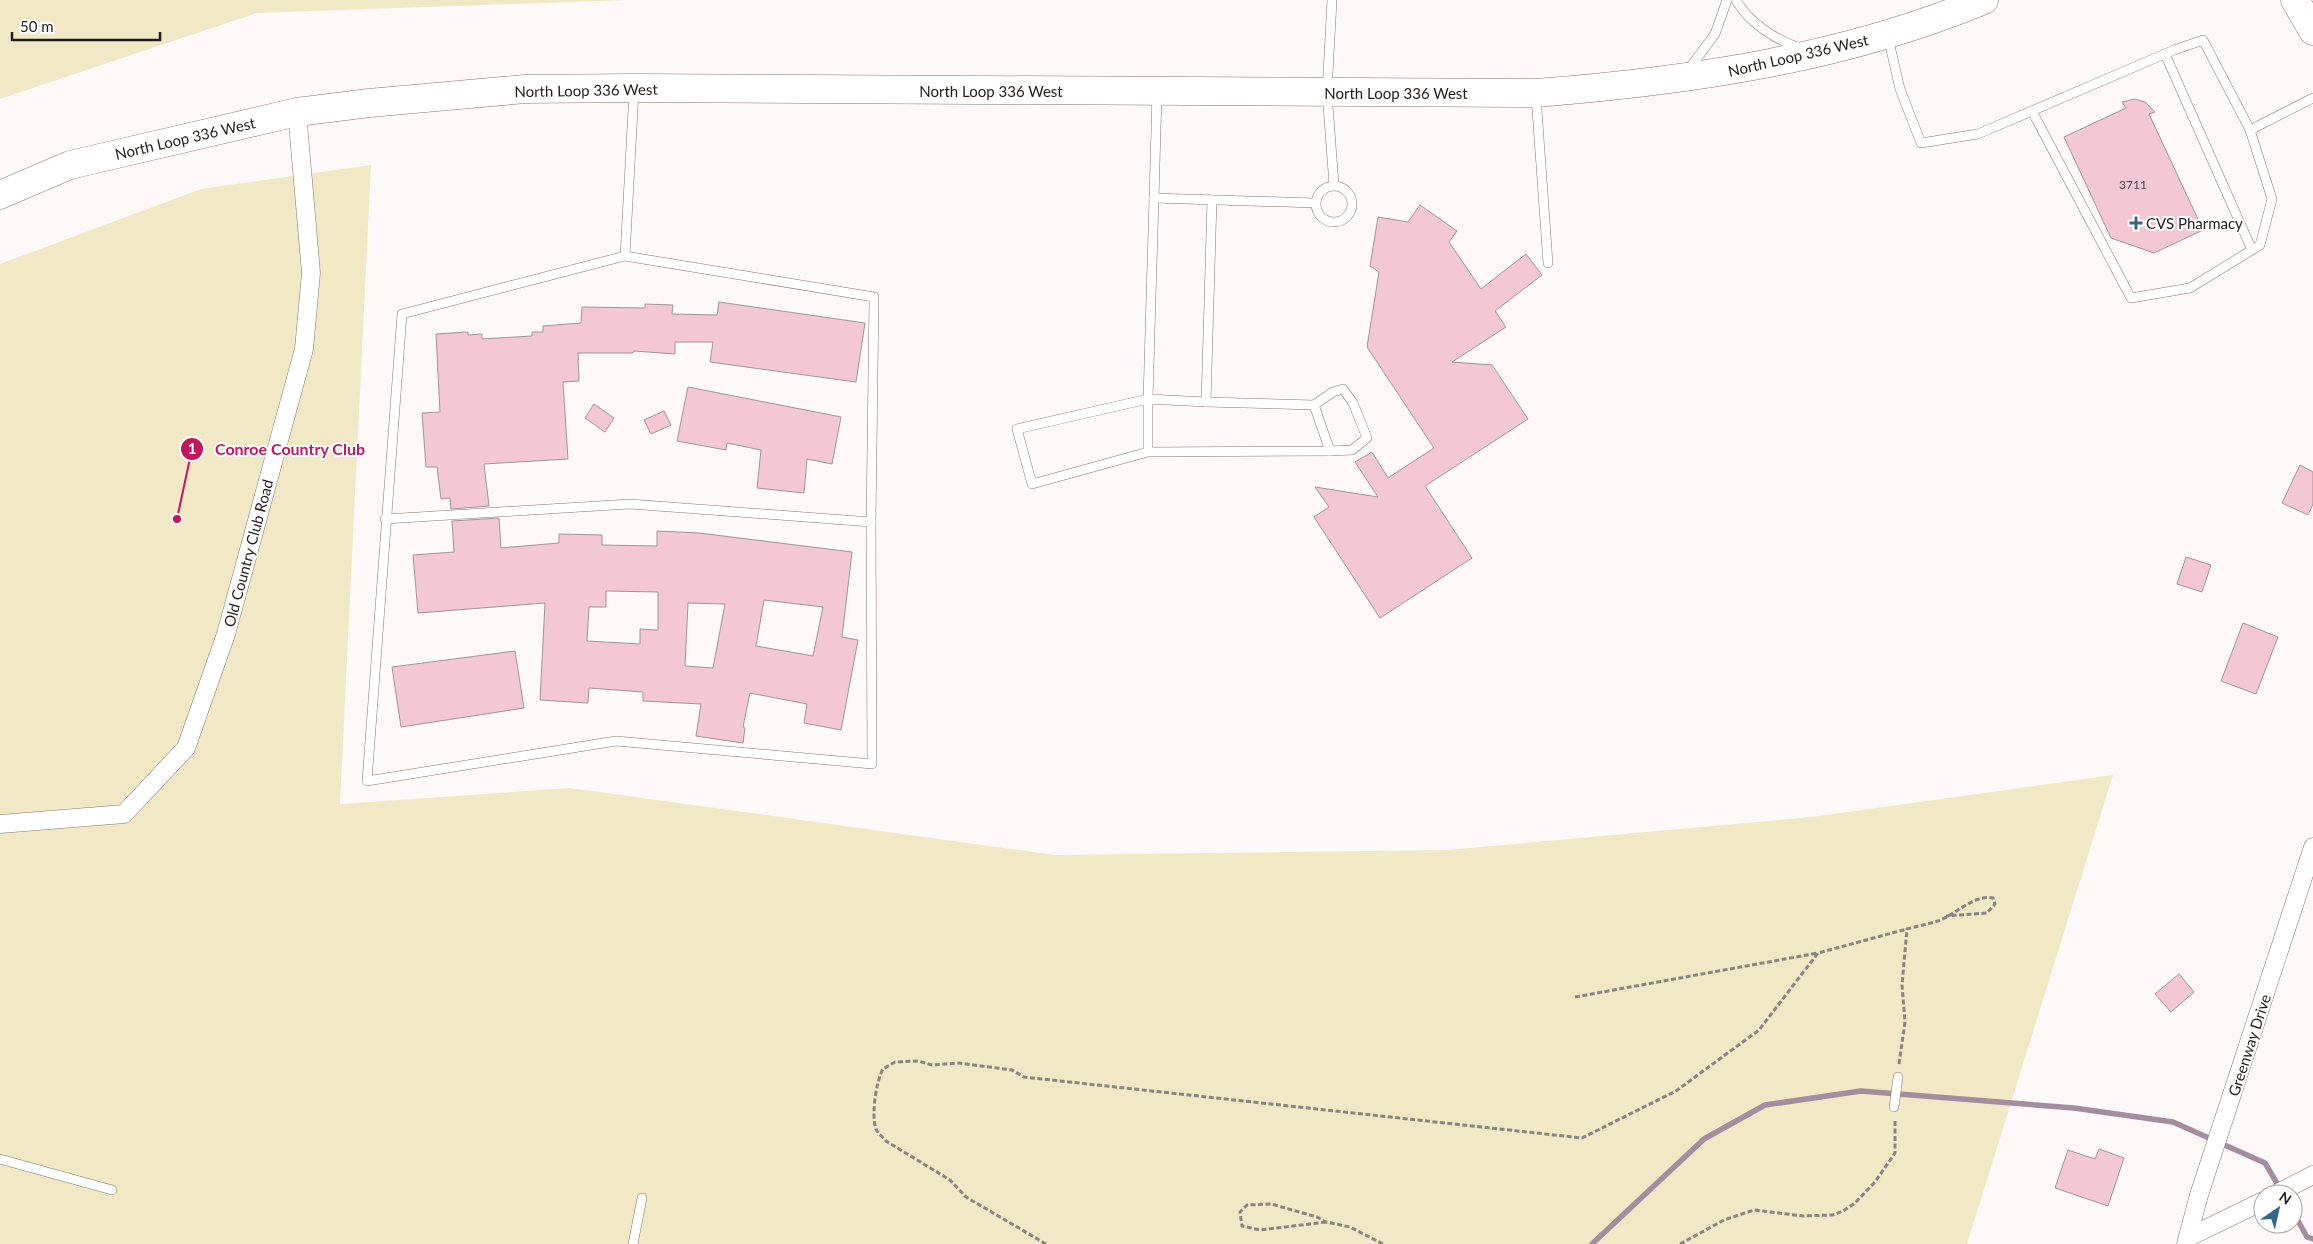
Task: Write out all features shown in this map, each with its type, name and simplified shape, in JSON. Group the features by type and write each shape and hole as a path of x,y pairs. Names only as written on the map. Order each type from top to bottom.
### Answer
{"main road":[{"name":"North Loop 336 West","path":"0,194 70,165 297,112 369,103 525,89 634,88 1536,93 1674,80 1751,68 1888,35 1984,0"},
{"path":"2295,0 2313,31"}],"street":[{"name":"Old Country Club Road","path":"0,824 124,814 186,748 226,634 304,349 311,273 297,112"},
{"name":"Greenway Drive","path":"2187,1240 2199,1194 2313,847"},
{"path":"2295,1184 2313,1175"},
{"path":"2187,1240 2253,1206"}],"lane":[{"path":"1332,0 1327,92 1334,185"},
{"path":"1674,80 1692,67 1715,34 1727,0"},
{"path":"1736,0 1758,24 1781,42 1814,53"},
{"path":"1888,35 1900,89 1921,143 1978,134 2165,54 2203,40 2250,130 2272,199 2260,245 2190,288 2131,298 2032,111"},
{"path":"2165,54 2252,250"},
{"path":"625,256 634,88"},
{"path":"1148,452 1156,92"},
{"path":"1536,93 1548,263"},
{"path":"2250,130 2313,98"},
{"path":"1334,185 1348,191 1352,205 1346,218 1333,222 1320,217 1315,203 1321,190 1334,185"},
{"path":"1154,198 1315,203"},
{"path":"1206,402 1212,200"},
{"path":"625,256 874,298 871,522 872,764 616,741 367,781 385,519 402,314 625,256"},
{"path":"1343,389 1353,403 1367,438 1352,450 1148,452 1032,484 1017,429 1148,399 1314,405 1333,392 1343,389"},
{"path":"1314,405 1330,451"},
{"path":"385,519 630,504 871,522"},
{"path":"1894,1107 1898,1077"},
{"path":"0,1159 112,1190"},
{"path":"633,1244 642,1198"}],"path":[{"path":"1575,997 1818,953 1940,920 1946,916 1986,897 1993,898 1995,904 1987,913 1946,916"},
{"path":"1898,1077 1904,1022 1902,985 1907,929"},
{"path":"1046,1244 966,1197 950,1180 886,1141 878,1133 875,1126 876,1090 883,1069 895,1062 909,1060 918,1060 932,1065 959,1063 1012,1070 1024,1077 1582,1138 1676,1091 1759,1030 1818,953"},
{"path":"1680,1244 1724,1220 1754,1210 1803,1216 1833,1215 1855,1203 1875,1182 1895,1152 1894,1107"},
{"path":"1326,1222 1260,1230 1242,1226 1240,1212 1247,1205 1271,1204 1316,1217 1326,1222 1350,1227 1383,1244"}],"shaded area":[{"path":"0,0 627,0 257,13 0,99"},
{"path":"371,165 340,804 570,788 1055,855 1448,850 1812,817 2113,775 1967,1244 0,1244 0,264 201,189"}],"building":[{"name":"CVS Pharmacy","path":"2135,99 2145,102 2155,112 2149,114 2203,230 2154,253 2111,238 2064,137 2126,108 2122,102"},
{"path":"1420,205 1457,231 1449,242 1481,289 1526,254 1542,275 1495,311 1506,327 1452,362 1492,365 1528,419 1425,486 1472,558 1380,618 1314,517 1329,507 1315,487 1378,497 1355,462 1372,452 1388,478 1434,448 1367,347 1379,272 1370,266 1378,217 1408,222"},
{"path":"719,302 865,323 856,382 710,362 713,342 675,342 675,354 634,351 633,353 578,353 579,381 563,382 568,459 484,464 489,506 451,509 450,498 441,499 437,467 426,467 422,413 440,412 436,334 468,332 468,335 482,334 482,339 532,336 532,332 543,332 543,326 581,323 582,307 645,308 645,304 673,305 672,314 717,315"},
{"path":"688,387 841,417 832,464 807,459 804,493 757,488 761,450 727,443 726,450 677,441"},
{"path":"594,404 614,418 605,432 585,418"},
{"path":"664,411 671,425 651,434 644,420"},
{"path":"2300,465 2313,472 2313,504 2308,515 2282,503"},
{"path":"499,518 501,548 559,543 559,534 602,535 602,545 657,546 657,531 699,533 852,552 842,637 858,640 841,730 804,723 807,704 750,693 743,727 745,728 743,743 696,736 701,704 643,701 643,692 589,688 588,703 540,700 545,603 418,613 413,555 454,552 452,521","holes":["606,591 658,592 658,630 640,629 640,644 587,641 589,607 606,607","764,600 823,607 813,656 756,646","688,603 725,604 713,668 685,666"]},
{"path":"2186,557 2211,565 2202,592 2177,584"},
{"path":"2243,623 2278,637 2256,694 2221,681"},
{"path":"515,651 524,708 401,727 392,667"},
{"path":"2179,974 2194,992 2171,1012 2155,994"},
{"path":"2099,1149 2124,1158 2108,1206 2055,1188 2068,1150 2095,1159"}],"waterway":[{"path":"1592,1244 1704,1139 1765,1105 1861,1091 2074,1108 2173,1122 2265,1163 2277,1184"},
{"path":"2303,1230 2307,1237 2313,1239"}],"place":[{"name":"CVS Pharmacy","path":"2136,223"},
{"name":"Conroe Country Club","path":"177,519"}]}
